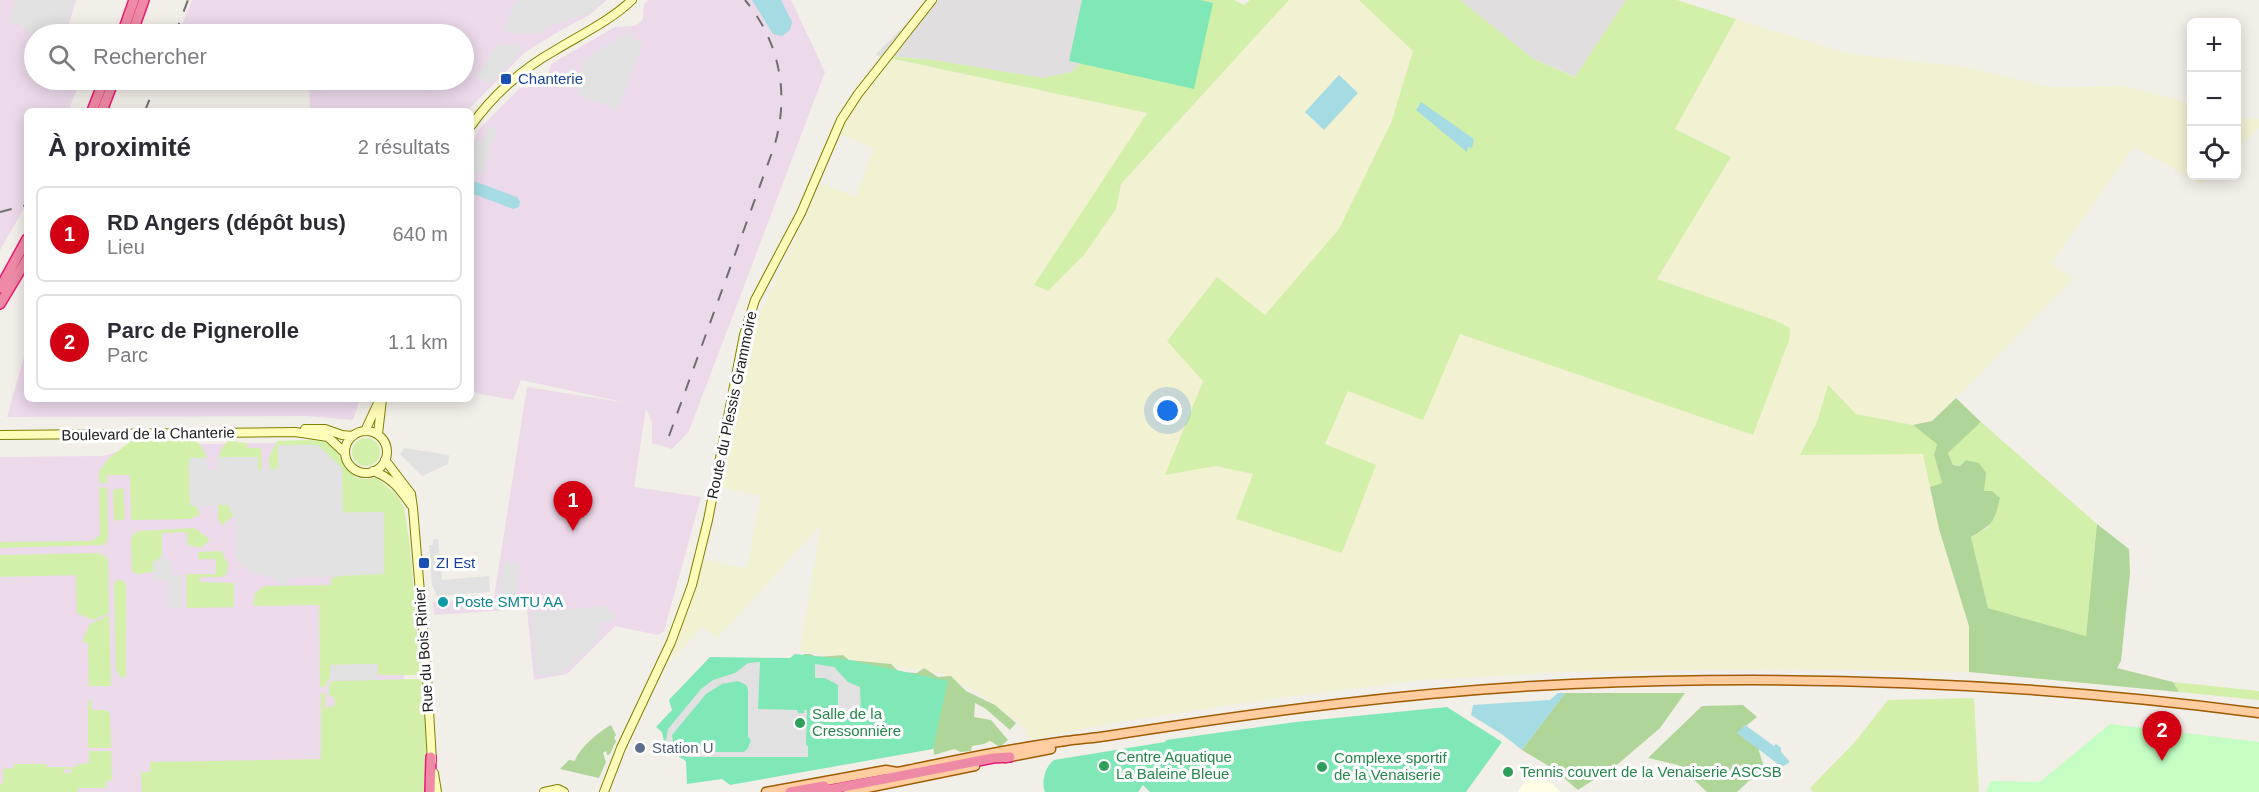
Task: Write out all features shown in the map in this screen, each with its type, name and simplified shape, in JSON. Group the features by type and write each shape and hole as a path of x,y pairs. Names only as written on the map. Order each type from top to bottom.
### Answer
{"highway":[{"path":"126,24 134,0"},
{"path":"136,24 144,0"},
{"path":"93,108 100,90"},
{"path":"103,108 110,90"},
{"path":"0,288 24,244"},
{"path":"0,304 24,264"},
{"path":"430,792 431,757"},
{"path":"817,792 993,758 1010,757"},
{"path":"790,792 897,772"}],"main road":[{"path":"848,792 1099,738 1260,713 1410,696 1570,684 1695,680 1872,682 2039,690 2259,713"},
{"path":"766,792 886,770 897,772 1069,740 1099,738"}],"street":[{"path":"474,123 496,97 530,66 598,25 632,0"},
{"name":"Route du Plessis Grammoire","path":"604,792 621,748 671,642 692,585 708,520 744,335 755,300 801,213 841,120 858,94 930,0"},
{"path":"365,431 380,402"},
{"path":"378,434 381,402"},
{"name":"Boulevard de la Chanterie","path":"295,432 304,429 326,429 353,436"},
{"path":"373,471 385,460 387,449 378,434 365,431 348,440 345,453 350,465 354,469 384,475 396,484 413,508"},
{"name":"Boulevard de la Chanterie","path":"0,435 295,432 328,437 345,453"},
{"name":"Rue du Bois Rinier","path":"385,460 411,494 427,677 431,757 437,792"},
{"path":"544,792 558,789 564,792"}],"shaded area":[{"path":"0,0 76,0 69,24 24,24 24,90 77,90 69,108 24,108 24,208 0,250"},
{"path":"15,0 74,0 67,24 24,24 24,30 23,26 9,22"},
{"path":"192,0 607,0 588,16 524,53 470,108 310,108 309,90 474,90 474,24 182,24"},
{"path":"518,0 604,0 590,13 547,26 539,34 507,33 504,30 514,4"},
{"path":"648,0 791,0 825,72 689,431 672,449 652,443 652,423 646,408 634,487 701,497 664,631 658,635 615,626 567,674 534,680 527,609 434,615 433,602 494,598 527,387 627,403 521,380 513,400 474,393 474,139 480,128 520,88 539,86 546,81 551,64 615,27 638,24 643,19 644,4"},
{"path":"930,0 1134,0 1072,72 1043,78 933,60 875,55"},
{"path":"1460,0 1626,0 1576,77 1533,59"},
{"path":"629,32 637,41 643,43 618,110 578,95 579,91 574,88 585,59 589,60 591,55"},
{"path":"518,44 524,48 490,84 476,75 498,45"},
{"path":"488,126 497,130 482,174 474,171 474,148 477,140 483,141"},
{"path":"24,357 24,402 359,402 353,420 307,416 7,417"},
{"path":"322,442 344,466 346,511 385,511 388,579 423,792 0,792 0,457 103,456 142,445"},
{"path":"278,445 318,445 342,468 343,513 384,512 384,574 289,578 288,585 281,585 275,579 248,571 236,560 236,522 228,505 190,506 189,458 207,458 208,470 217,470 218,458 229,457 258,457 258,469 278,469"},
{"path":"404,448 449,455 448,464 422,476 400,454"},
{"path":"438,539 442,580 489,576 490,592 437,596 432,585 429,545 433,545 433,540"},
{"path":"162,555 171,560 172,575 182,575 182,608 168,608 168,580 153,579 153,561"},
{"path":"504,562 520,564 516,595 498,597"},
{"path":"608,606 608,611 612,611 613,621 599,622 600,639 594,640 591,649 583,652 583,657 575,658 574,664 565,669 564,673 536,676 531,612"},
{"path":"760,662 758,709 797,710 798,713 804,713 804,710 807,710 808,757 688,757 678,755 666,741 668,729 701,689 713,680 735,673 748,663","holes":["738,681 746,685 748,690 748,737 751,740 744,752 686,752 676,747 672,735 706,694 722,684"]},
{"path":"378,664 378,680 332,681 330,677 330,665"},
{"path":"815,664 834,667 848,682 860,687 861,714 838,713 838,685 825,678 815,678"},
{"path":"1530,764 1561,792 1518,792 1530,773 1526,770"}],"green space":[{"path":"1082,0 1200,0 1213,3 1194,89 1069,61"},
{"path":"1134,0 1234,0 1244,5 1250,0 1289,0 1121,184 1116,209 1084,255 1048,291 1034,285 1147,113 875,55 933,60 1043,78 1072,72"},
{"path":"1289,0 1359,0 1413,51 1391,123 1339,229 1264,316 1203,380 1166,474 1216,466 1254,474 1236,519 1376,465 1325,444 1348,391 1423,419 1460,334 1753,435 1789,340 1790,328 1774,320 1657,279 1731,157 1675,129 1736,19 1849,54 1965,67 2050,87 2122,86 2187,103 2187,176 2134,147 2051,263 2073,279 1932,422 1913,425 1856,414 1828,386 1817,422 1800,455 1923,454 1939,529 1969,626 1969,672 1783,669 1564,672 1424,680 1271,699 1118,722 1028,740 1025,727 976,691 939,673 800,651 821,525 717,638 702,626 669,663 704,560 747,568 761,496 719,487 732,432 748,341 821,183 856,197 874,148 840,134 849,108 887,58 1147,113 1034,285 1047,291 1084,255 1116,209 1121,185"},
{"path":"1359,0 1460,0 1533,59 1575,77 1626,0 1677,0 1736,19 1675,129 1731,157 1657,279 1774,320 1790,328 1789,340 1753,435 1460,334 1423,420 1348,391 1325,444 1376,465 1342,553 1236,519 1253,474 1216,466 1165,475 1203,381 1167,341 1217,277 1265,315 1339,229 1391,123 1413,51"},
{"path":"2241,117 2259,119 2259,128 2241,145"},
{"path":"1828,385 1856,414 1913,425 1927,434 1937,444 1934,455 1942,483 1930,487 1923,454 1800,455 1817,422"},
{"path":"1956,398 1981,422 1948,453 1953,465 1960,466 1966,460 1979,463 1986,473 1984,491 1992,491 2000,498 1991,522 1971,537 1988,608 2086,636 2097,524 2129,549 2130,573 2121,661 2117,668 2173,682 2179,692 1969,672 1969,626 1939,529 1930,487 1942,483 1934,455 1937,444 1913,425 1932,421"},
{"path":"1981,422 2097,524 2086,636 1988,608 1971,537 1989,527 1984,491 1960,466 1953,465 1948,453"},
{"path":"366,438 376,442 380,452 376,462 366,466 356,462 352,452 356,442"},
{"path":"131,441 199,443 206,455 209,477 189,458 190,505 197,506 200,515 189,519 131,520 130,475 107,475 107,484 99,482 99,472 108,459"},
{"path":"229,441 247,443 247,448 261,448 262,469 238,512 222,525 218,519 218,465 223,446"},
{"path":"277,441 325,442 333,447 356,477 377,478 397,495 404,508 410,546 420,670 417,675 378,675 377,664 331,665 330,677 325,687 320,687 319,605 253,606 255,593 265,586 331,585 331,578 349,574 384,574 384,512 313,513 342,503 342,468 279,501 270,501 269,457"},
{"path":"99,487 107,488 108,538 104,545 0,548 0,542 92,541 100,535"},
{"path":"123,488 125,519 114,521 113,490"},
{"path":"195,528 210,540 201,548 188,545 187,532 162,533 162,555 153,561 153,572 137,574 132,571 131,541 132,536 138,531"},
{"path":"221,551 228,564 227,573 221,577 200,577 200,582 234,583 234,607 187,608 186,574 216,574 216,559 198,559 198,552"},
{"path":"97,553 108,560 109,613 93,620 77,613 76,575 0,577 0,555"},
{"path":"120,579 126,585 126,677 120,677 116,669 114,585"},
{"path":"109,615 111,686 89,686 88,643 82,642 90,624"},
{"name":"Salle de la Cressonnière","path":"795,654 844,659 948,681 933,749 730,785 722,779 687,784 686,761 665,748 662,732 656,727 672,710 669,700 710,657 790,658"},
{"path":"804,654 817,657 843,655 849,660 891,664 899,672 917,673 924,668 938,677 951,676 966,691 995,705 1016,723 1010,730 986,709 975,703 974,717 991,720 1008,740 1000,747 990,741 972,746 971,751 961,752 954,749 934,755 933,744 803,659"},
{"path":"419,679 425,685 427,792 142,792 141,772 150,772 150,762 321,759 321,693 325,693 325,708 335,705 335,699 329,695 329,684 332,681"},
{"path":"2173,682 2259,691 2259,700 2179,692"},
{"path":"1565,693 1685,693 1660,728 1618,764 1578,790 1552,768 1522,750"},
{"path":"1974,698 1979,792 1813,792 1810,788 1854,743 1888,700"},
{"path":"88,700 91,700 92,710 107,710 110,714 111,748 88,748"},
{"path":"1743,705 1757,717 1737,733 1758,748 1764,767 1737,792 1707,792 1678,765 1648,758 1702,706"},
{"name":"Complexe sportif de la Venaiserie","path":"1447,707 1502,742 1466,792 1150,792 1143,785 1138,792 1045,792 1044,788 1046,771 1054,760 1166,740 1296,722"},
{"path":"2110,724 2259,742 2259,792 1986,792 1991,781 2040,782"},
{"path":"611,725 616,741 610,754 607,755 606,751 603,753 606,762 599,778 560,769 569,760 575,761 585,746"},
{"path":"89,751 111,751 112,780 106,782 106,788 78,788 78,792 0,792 0,784 3,783 3,769 14,768 14,764 46,764 46,767 69,767 69,769 64,769 64,773 71,773 71,767 89,763"}],"water":[{"path":"752,0 781,0 792,22 790,30 782,36 773,34"},
{"path":"1339,75 1358,93 1324,130 1305,112"},
{"path":"1421,102 1474,139 1472,148 1468,147 1467,152 1416,110"},
{"path":"474,181 517,197 520,202 519,207 513,209 474,194"},
{"path":"1558,693 1565,693 1522,750 1471,715 1473,705 1550,700"},
{"path":"1745,725 1774,746 1776,744 1781,748 1781,752 1790,762 1782,767 1737,733"}],"railway":[{"path":"179,24 188,0"},
{"path":"669,436 774,147 779,127 781,89 774,51 767,33 745,0"},
{"path":"146,108 153,90"},
{"path":"0,212 24,206"}],"place":[{"name":"Chanterie","path":"506,79"},
{"name":"RD Angers (dépôt bus)","path":"573,531"},
{"name":"ZI Est","path":"424,563"},
{"name":"Poste SMTU AA","path":"443,602"},
{"name":"Salle de la Cressonnière","path":"800,723"},
{"name":"Station U","path":"640,748"},
{"name":"Parc de Pignerolle","path":"2162,761"},
{"name":"Centre Aquatique La Baleine Bleue","path":"1104,766"},
{"name":"Complexe sportif de la Venaiserie","path":"1322,767"},
{"name":"Tennis couvert de la Venaiserie ASCSB","path":"1508,772"}]}
